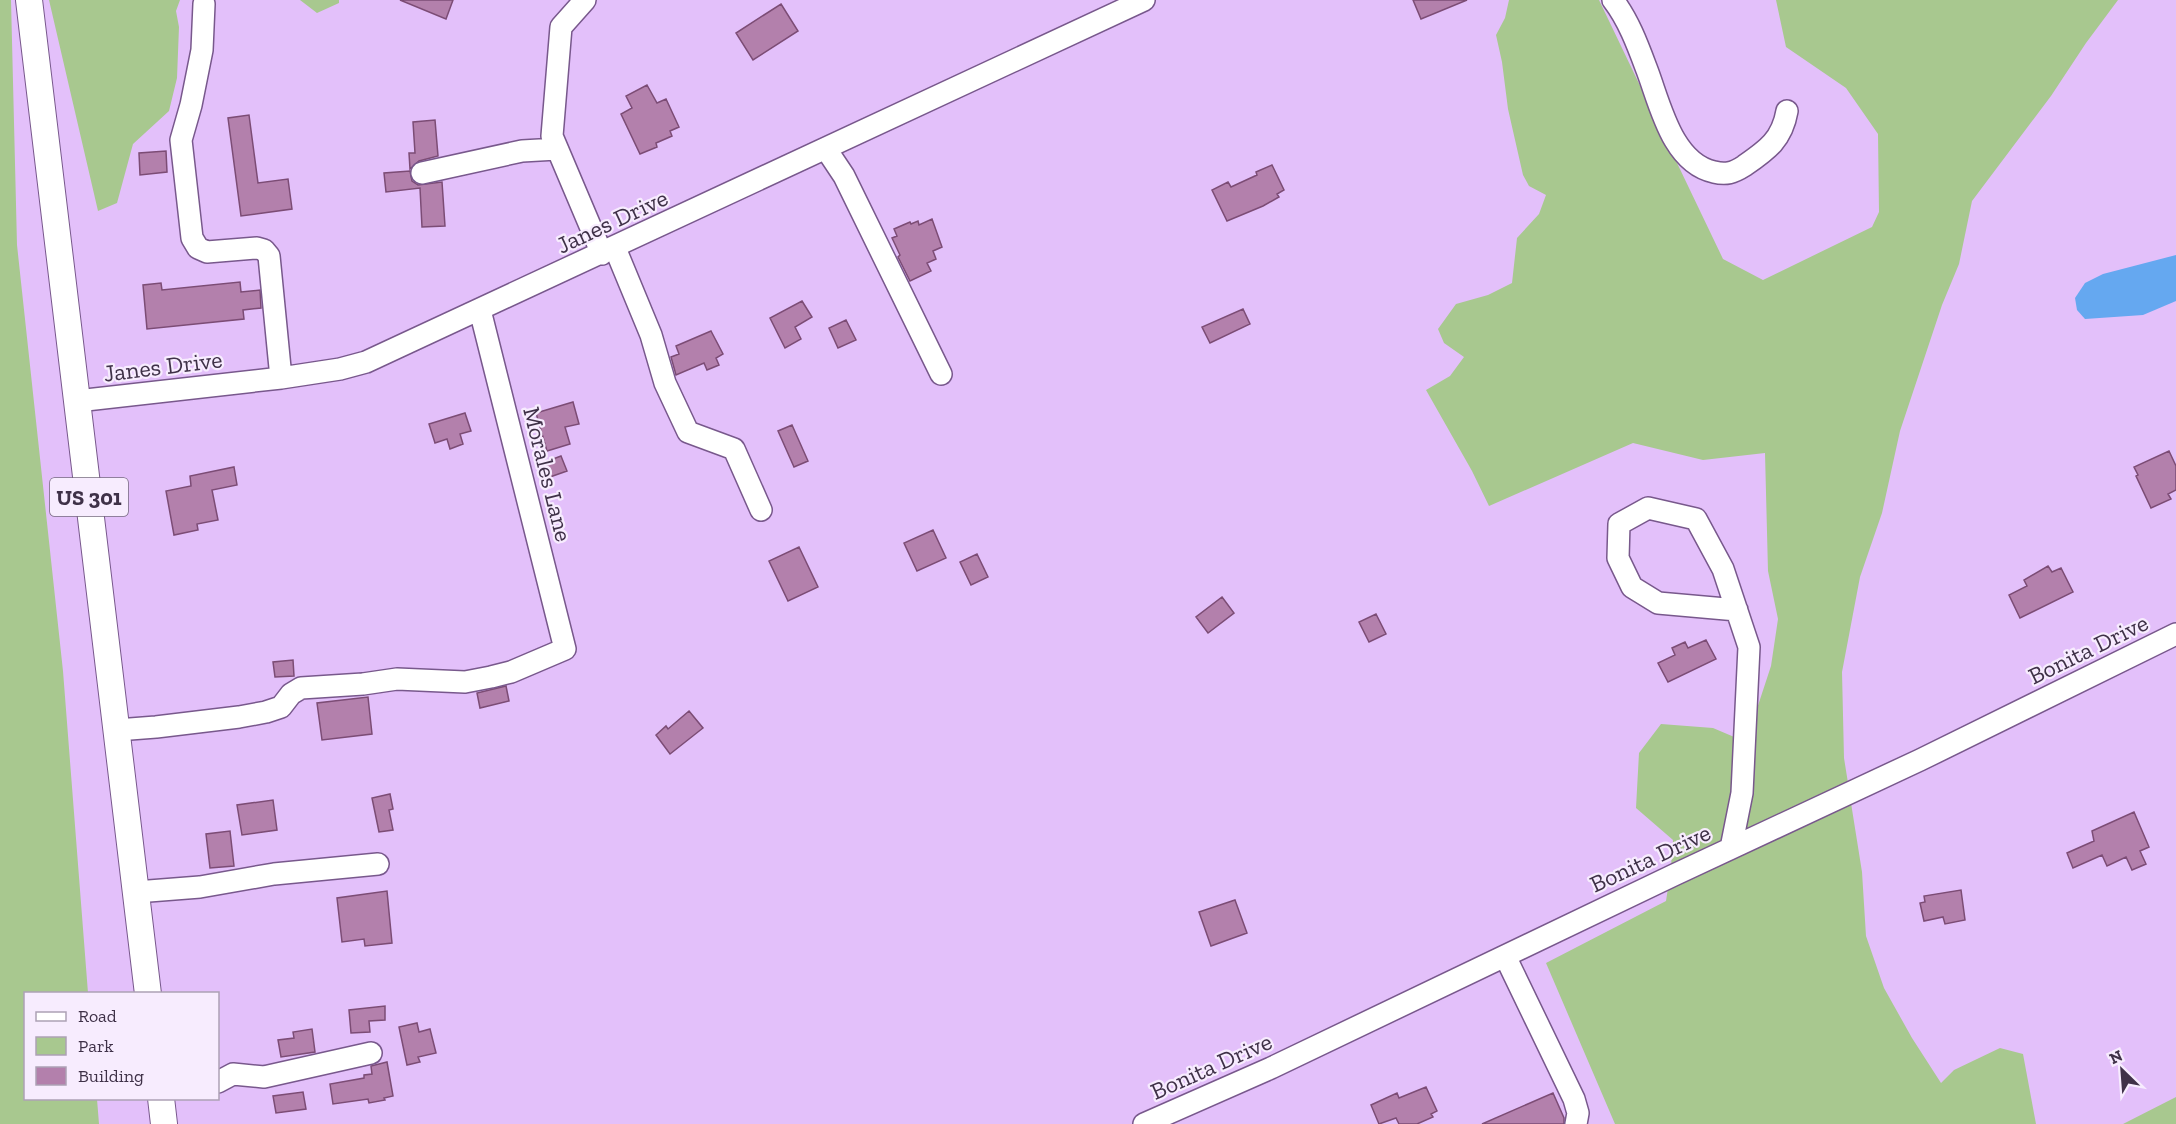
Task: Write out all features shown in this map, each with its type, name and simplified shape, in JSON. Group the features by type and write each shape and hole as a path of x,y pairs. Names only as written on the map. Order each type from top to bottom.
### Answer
{"main road":[{"name":"US 301","path":"29,0 148,992"},
{"path":"161,1100 164,1124"}],"street":[{"path":"585,0 561,27 552,136 651,335 665,383 688,432 734,449 761,510"},
{"name":"Janes Drive","path":"77,401 281,378 340,369 366,362 1144,0"},
{"path":"1614,0 1632,31 1659,109 1674,139 1691,161 1704,170 1727,174 1761,155 1777,139 1784,127 1787,111"},
{"path":"204,4 201,50 191,105 181,140 192,238 198,248 207,252 257,248 264,250 269,256 281,378"},
{"path":"422,173 522,152 557,149"},
{"path":"826,149 844,176 941,374"},
{"name":"Morales Lane","path":"117,730 266,712 281,706 291,694 301,688 363,684 396,679 465,682 511,672 566,650 480,310"},
{"path":"1731,848 1742,793 1749,647 1737,610 1723,570 1696,519 1648,508 1619,524 1618,558 1632,588 1658,603 1737,610"},
{"name":"Bonita Drive","path":"1144,1124 1271,1068 1920,760 2176,634"},
{"path":"136,892 200,887 274,874 378,864"},
{"path":"1505,956 1575,1099 1578,1113 1576,1124"},
{"path":"219,1081 233,1074 264,1077 371,1053"}],"green space":[{"path":"0,0 11,0 17,245 63,671 88,992 24,992 24,1100 97,1100 99,1124 0,1124"},
{"path":"49,0 180,0 176,11 179,27 177,78 169,111 133,144 117,203 98,211"},
{"path":"300,0 339,0 339,3 317,13"},
{"path":"1509,0 1599,0 1723,259 1763,280 1872,227 1879,212 1878,134 1846,88 1786,47 1776,0 2118,0 2051,96 1972,201 1959,264 1942,305 1900,431 1882,513 1860,577 1842,672 1844,758 1848,783 1671,866 1673,840 1636,808 1639,753 1661,724 1713,728 1746,742 1771,666 1778,619 1768,571 1765,453 1703,460 1633,443 1489,506 1426,390 1450,376 1464,357 1444,343 1438,329 1456,304 1488,295 1512,283 1517,238 1539,214 1546,195 1529,186 1523,175 1508,109 1496,35 1505,18"},
{"path":"1851,803 1862,872 1866,936 1884,988 1912,1038 1941,1083 1954,1070 2000,1048 2023,1054 2036,1124 1615,1124 1546,963 1666,901 1668,888"},
{"path":"2176,1097 2176,1124 2123,1124"}],"water":[{"path":"2176,255 2176,301 2143,315 2085,319 2077,310 2075,298 2085,283 2103,274"}],"building":[{"path":"400,0 453,0 446,19"},
{"path":"1413,0 1467,0 1421,19"},
{"path":"781,4 798,31 753,60 736,33"},
{"path":"647,85 657,103 666,99 679,127 670,131 672,136 656,143 657,147 640,154 621,114 632,108 626,96"},
{"path":"249,115 258,183 288,179 292,209 241,216 228,118"},
{"path":"435,120 438,156 419,161 410,169 409,153 415,153 413,122"},
{"path":"166,151 167,172 140,175 139,153"},
{"path":"1272,165 1284,190 1277,194 1279,197 1227,221 1212,190 1228,182 1231,187"},
{"path":"410,171 412,181 418,185 442,182 445,226 422,227 420,188 386,192 384,173"},
{"path":"932,219 942,247 933,251 936,259 927,263 931,271 910,281 898,257 900,255 892,238 897,236 894,229 910,222 911,224 918,221 919,225"},
{"path":"240,282 241,292 260,290 261,308 243,310 244,319 147,329 143,285 161,283 162,290"},
{"path":"802,301 812,317 795,327 801,339 785,348 770,318"},
{"path":"1243,309 1250,324 1210,343 1202,327"},
{"path":"846,320 856,340 838,348 829,328"},
{"path":"711,331 723,354 716,358 719,365 707,370 704,363 676,375 671,357 679,354 676,346"},
{"path":"573,402 579,424 565,427 570,444 547,451 536,413"},
{"path":"465,413 471,431 460,434 463,444 450,449 447,439 435,443 429,424"},
{"path":"792,425 808,461 794,467 778,431"},
{"path":"2169,451 2176,466 2176,490 2168,494 2171,499 2151,508 2134,467"},
{"path":"561,456 567,471 550,477 545,462"},
{"path":"234,467 237,485 212,490 218,520 197,524 198,530 174,535 166,491 191,486 190,476"},
{"path":"933,530 946,558 917,571 904,543"},
{"path":"799,547 818,587 788,601 769,561"},
{"path":"977,554 988,577 971,585 960,562"},
{"path":"2048,566 2052,572 2061,568 2073,592 2020,618 2009,595 2027,586 2024,580"},
{"path":"1222,597 1234,613 1208,633 1196,617"},
{"path":"1376,614 1386,634 1369,642 1359,622"},
{"path":"1706,640 1716,659 1668,682 1658,663 1675,655 1672,648 1685,642 1688,648"},
{"path":"293,660 294,676 275,677 273,662"},
{"path":"506,686 509,701 480,708 477,693"},
{"path":"368,697 372,734 322,740 317,703"},
{"path":"689,711 703,728 670,754 656,735 666,726 668,729"},
{"path":"390,794 393,809 389,810 393,830 379,832 372,798"},
{"path":"273,800 277,830 242,835 237,805"},
{"path":"2134,812 2149,847 2140,851 2146,864 2132,870 2126,857 2107,866 2102,855 2073,868 2067,853 2094,841 2092,831"},
{"path":"230,831 234,866 210,868 206,834"},
{"path":"1961,890 1965,920 1945,924 1943,917 1924,921 1920,903 1925,902 1924,896"},
{"path":"387,891 392,943 365,946 364,939 342,942 337,898"},
{"path":"1235,900 1247,933 1211,946 1199,912"},
{"path":"385,1006 385,1020 369,1021 370,1032 351,1033 349,1010"},
{"path":"417,1023 419,1032 430,1029 436,1053 418,1057 420,1062 407,1065 399,1027"},
{"path":"312,1029 315,1052 281,1057 278,1040 294,1038 293,1032"},
{"path":"387,1062 393,1096 369,1103 368,1099 333,1104 330,1084 364,1078 364,1075 372,1074 371,1066"},
{"path":"1426,1087 1437,1111 1431,1114 1433,1117 1417,1124 1399,1124 1396,1118 1379,1124 1371,1105 1397,1093 1399,1098"},
{"path":"303,1092 306,1109 276,1113 273,1096"},
{"path":"1553,1093 1564,1118 1564,1124 1482,1124"}]}
